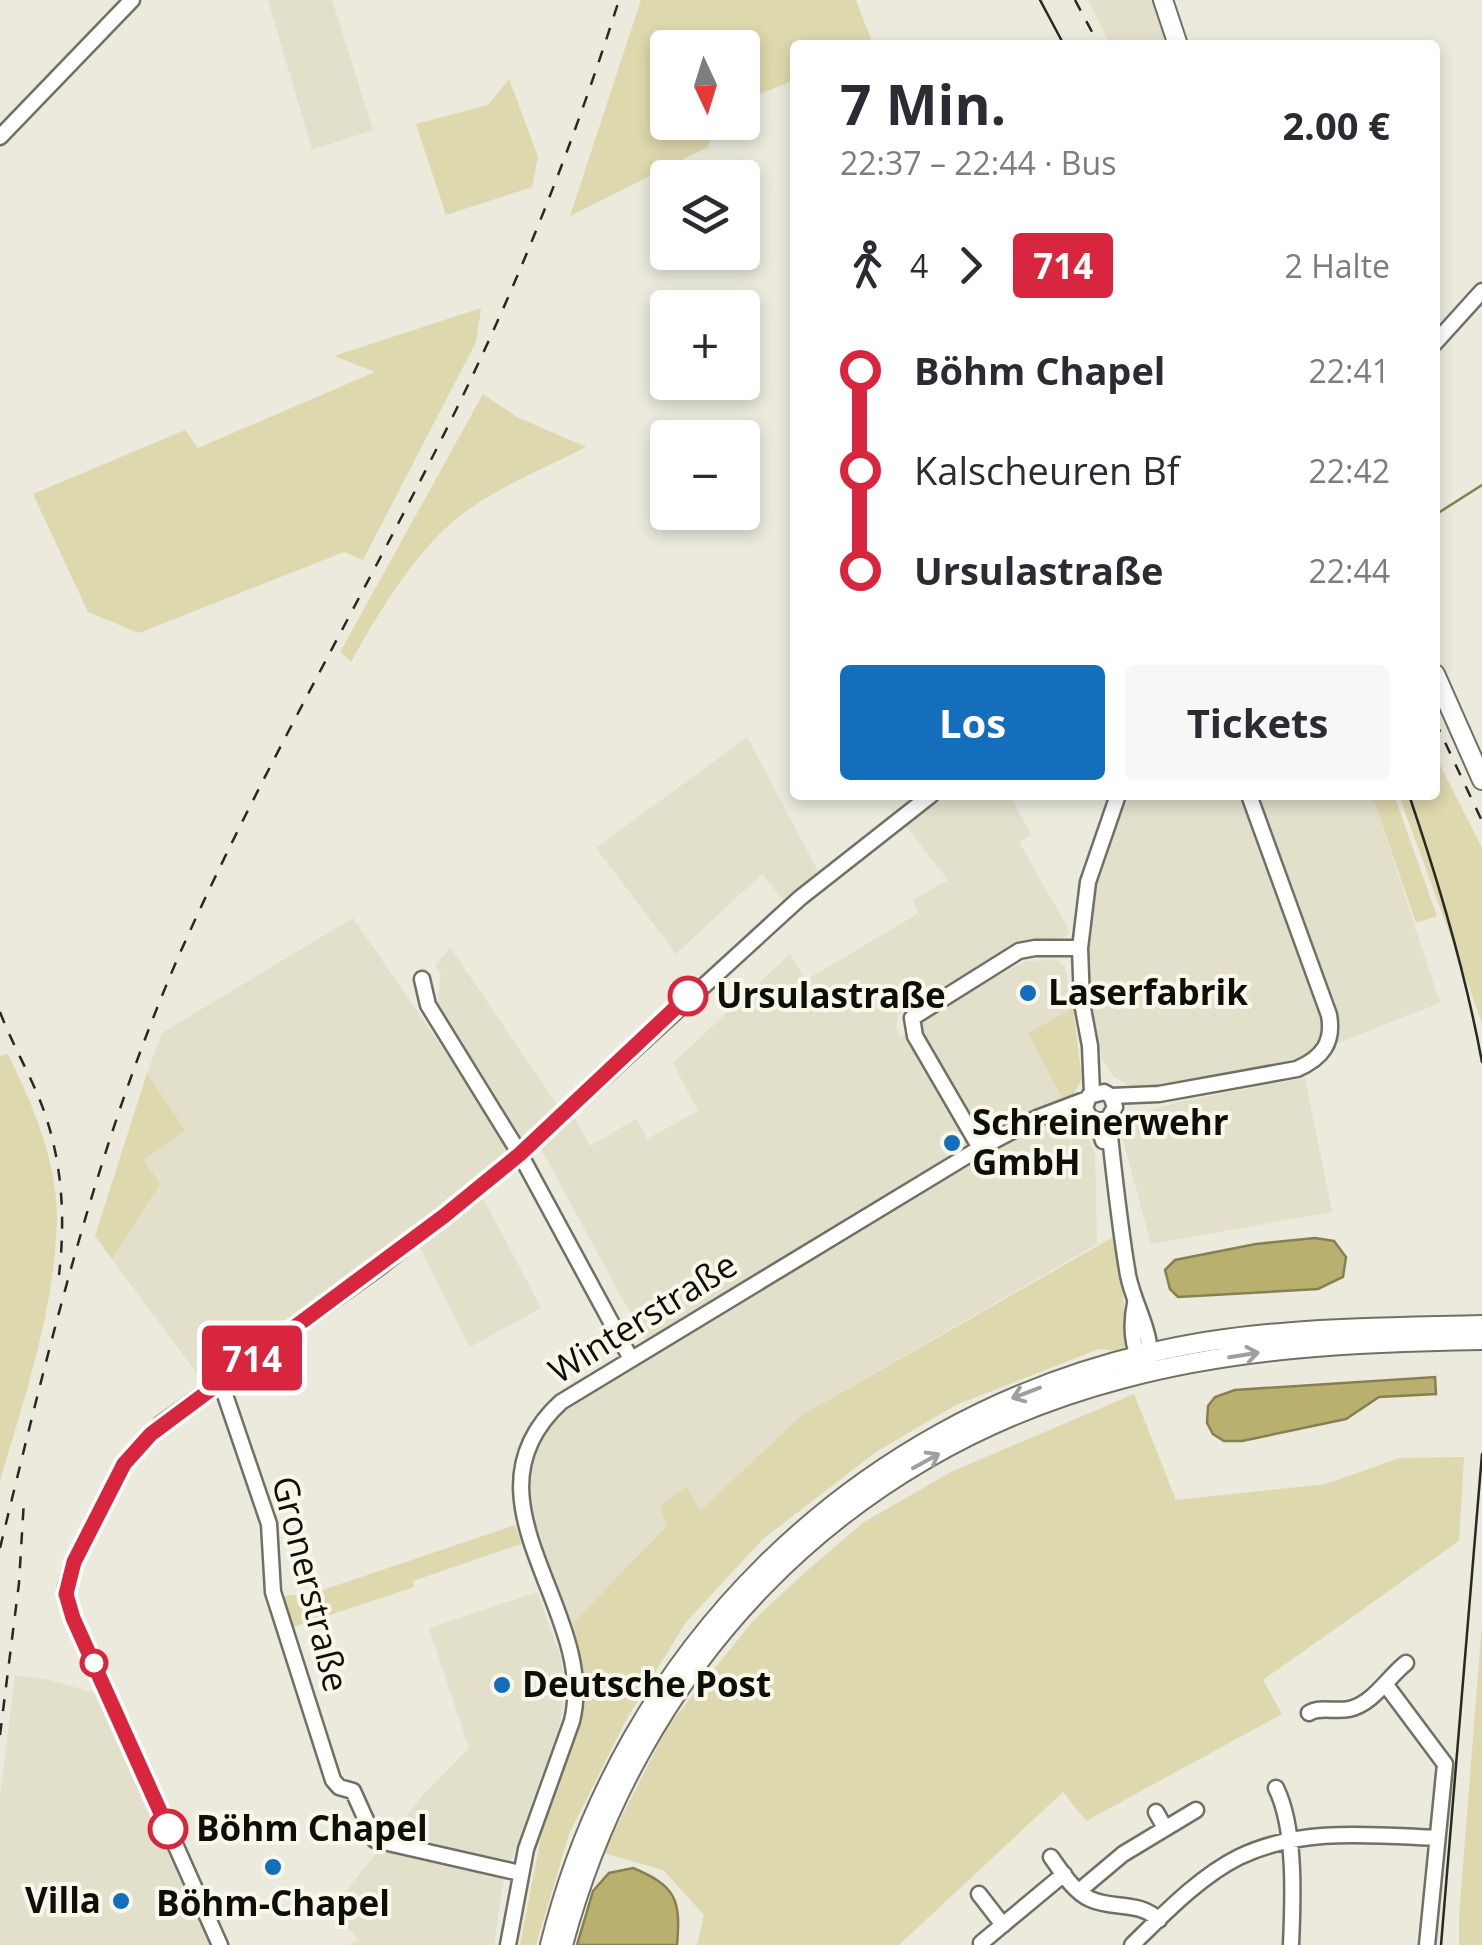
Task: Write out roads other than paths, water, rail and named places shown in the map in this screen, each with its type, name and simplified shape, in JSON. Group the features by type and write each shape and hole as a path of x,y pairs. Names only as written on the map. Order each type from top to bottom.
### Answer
{"main road":[{"path":"1164,0 1176,40"},
{"path":"1440,685 1482,780"},
{"path":"550,1945 591,1817 624,1750 684,1658 759,1570 845,1495 912,1448 1008,1400 1144,1354 1256,1336 1482,1325"},
{"path":"563,1945 596,1842 648,1736 710,1644 780,1568 858,1502 950,1447 1072,1393 1148,1372 1328,1345 1482,1340"}],"street":[{"path":"0,137 132,0"},
{"path":"1440,337 1482,291"},
{"path":"220,1945 73,1618 66,1594 68,1578 124,1464 161,1424 380,1266 520,1154 800,898 925,800"},
{"path":"1116,800 1088,882 1080,948 1082,1002 1135,1303 1143,1316 1148,1372"},
{"name":"Winterstraße","path":"508,1945 520,1873 572,1721 576,1692 570,1654 524,1517 520,1493 523,1461 532,1436 550,1411 631,1359 980,1148 1045,1116 1296,1069 1317,1059 1330,1040 1324,1000 1251,800"},
{"path":"980,1148 915,1036 912,1018 1019,951 1080,948"},
{"path":"422,979 428,1005 520,1154 631,1359"},
{"name":"Gronerstraße","path":"218,1382 269,1524 273,1592 332,1780 353,1791 375,1840 520,1873"},
{"path":"1309,1713 1316,1708 1352,1709 1386,1685 1390,1676 1406,1663"},
{"path":"1386,1685 1444,1764 1428,1945"},
{"path":"1276,1788 1288,1840 1291,1945"},
{"path":"1079,1891 1123,1854 1196,1810"},
{"path":"1156,1812 1165,1828"},
{"path":"1132,1945 1236,1859 1288,1840 1342,1834 1436,1838"},
{"path":"1051,1858 1079,1891 1092,1900 1141,1907 1159,1920"},
{"path":"981,1943 1064,1874"},
{"path":"978,1894 1003,1924"}],"waterway":[{"path":"1440,512 1482,485"}],"tram line":[{"path":"1040,0 1061,40"},
{"path":"1411,800 1450,927 1482,1062"},
{"path":"1441,1945 1482,1454"}],"railway":[{"path":"0,1548 77,1246 150,1025 245,816 478,364 544,210 619,0"},
{"path":"1075,0 1096,40"},
{"path":"1440,732 1482,821"},
{"path":"0,1012 39,1098 53,1141 62,1207 59,1275"},
{"path":"0,1735 19,1583 24,1500"}],"place":[{"name":"Laserfabrik","path":"1028,993"},
{"name":"Ursulastraße","path":"688,996"},
{"name":"Schreinerwehr GmbH","path":"952,1143"},
{"name":"Deutsche Post","path":"502,1685"},
{"name":"Böhm Chapel","path":"168,1829"},
{"name":"Böhm-Chapel","path":"273,1867"},
{"name":"Villa","path":"121,1901"}]}
